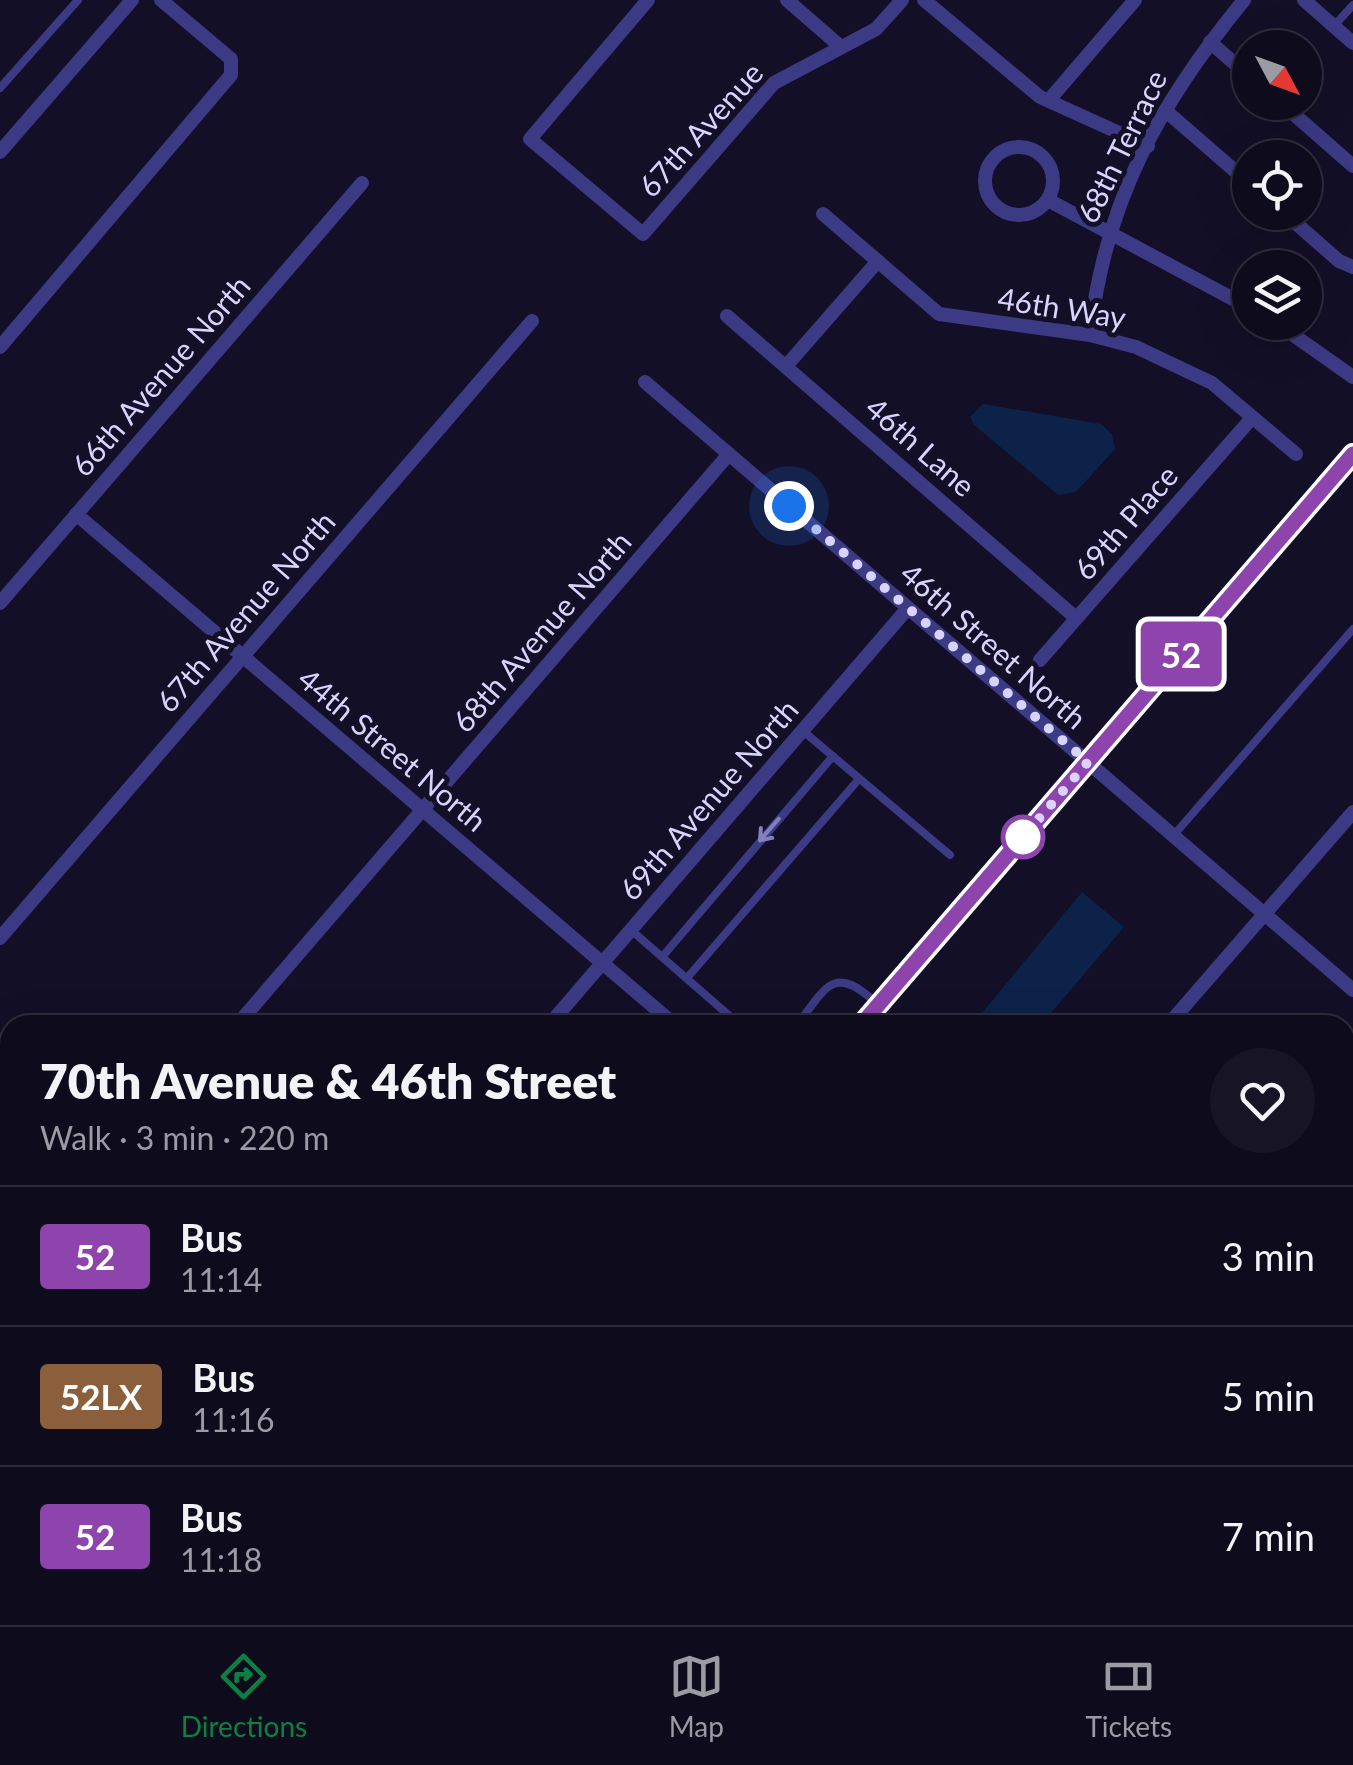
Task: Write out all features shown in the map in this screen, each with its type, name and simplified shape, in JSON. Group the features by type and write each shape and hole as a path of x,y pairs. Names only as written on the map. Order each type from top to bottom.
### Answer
{"street":[{"path":"0,152 132,0"},
{"path":"0,347 231,75 231,58 161,0"},
{"name":"67th Avenue","path":"648,0 530,139 642,234 774,83 876,29 902,0"},
{"path":"787,0 841,47"},
{"path":"924,0 1049,100 1148,146"},
{"path":"1049,100 1136,0"},
{"name":"68th Terrace","path":"1090,335 1108,231 1166,111 1210,42 1244,0"},
{"path":"1304,0 1353,42"},
{"path":"1210,42 1232,61"},
{"path":"1166,111 1232,168"},
{"path":"1301,120 1353,166"},
{"path":"1012,147 1024,147 1044,157 1053,178 1048,200 1030,214 1008,214 998,209 990,201 984,179 992,158 1012,147"},
{"name":"66th Avenue North","path":"0,603 362,182"},
{"path":"1048,200 1232,298"},
{"name":"46th Way","path":"823,214 939,314 1090,335 1186,369 1212,383 1251,420 1296,454"},
{"path":"1305,230 1353,267"},
{"path":"787,366 878,262"},
{"name":"46th Lane","path":"727,316 1076,618"},
{"name":"67th Avenue North","path":"0,938 532,321"},
{"path":"1301,340 1353,377"},
{"name":"46th Street North","path":"644,382 1353,990"},
{"name":"69th Place","path":"1040,660 1251,420"},
{"name":"68th Avenue North","path":"246,1015 729,454"},
{"path":"870,1015 1353,454"},
{"name":"44th Street North","path":"76,514 664,1015"},
{"name":"69th Avenue North","path":"558,1015 908,608"},
{"path":"1177,1015 1353,812"}],"lane":[{"path":"0,88 78,0"},
{"path":"1334,26 1353,5"},
{"path":"1174,836 1353,629"},
{"path":"803,731 950,856"},
{"path":"662,958 832,756"},
{"path":"687,978 860,779"},
{"path":"631,930 729,1015"},
{"path":"805,1015 828,985 838,980 850,982 878,1005"}],"water":[{"path":"983,404 1101,424 1112,434 1115,449 1076,492 1058,495 974,425 970,417"},
{"path":"1082,892 1124,927 1049,1015 980,1015"}],"bus line":[{"name":"52","path":"870,1015 1353,454"}],"route":[{"path":"789,506 1088,762 1018,843 1023,837"}]}
